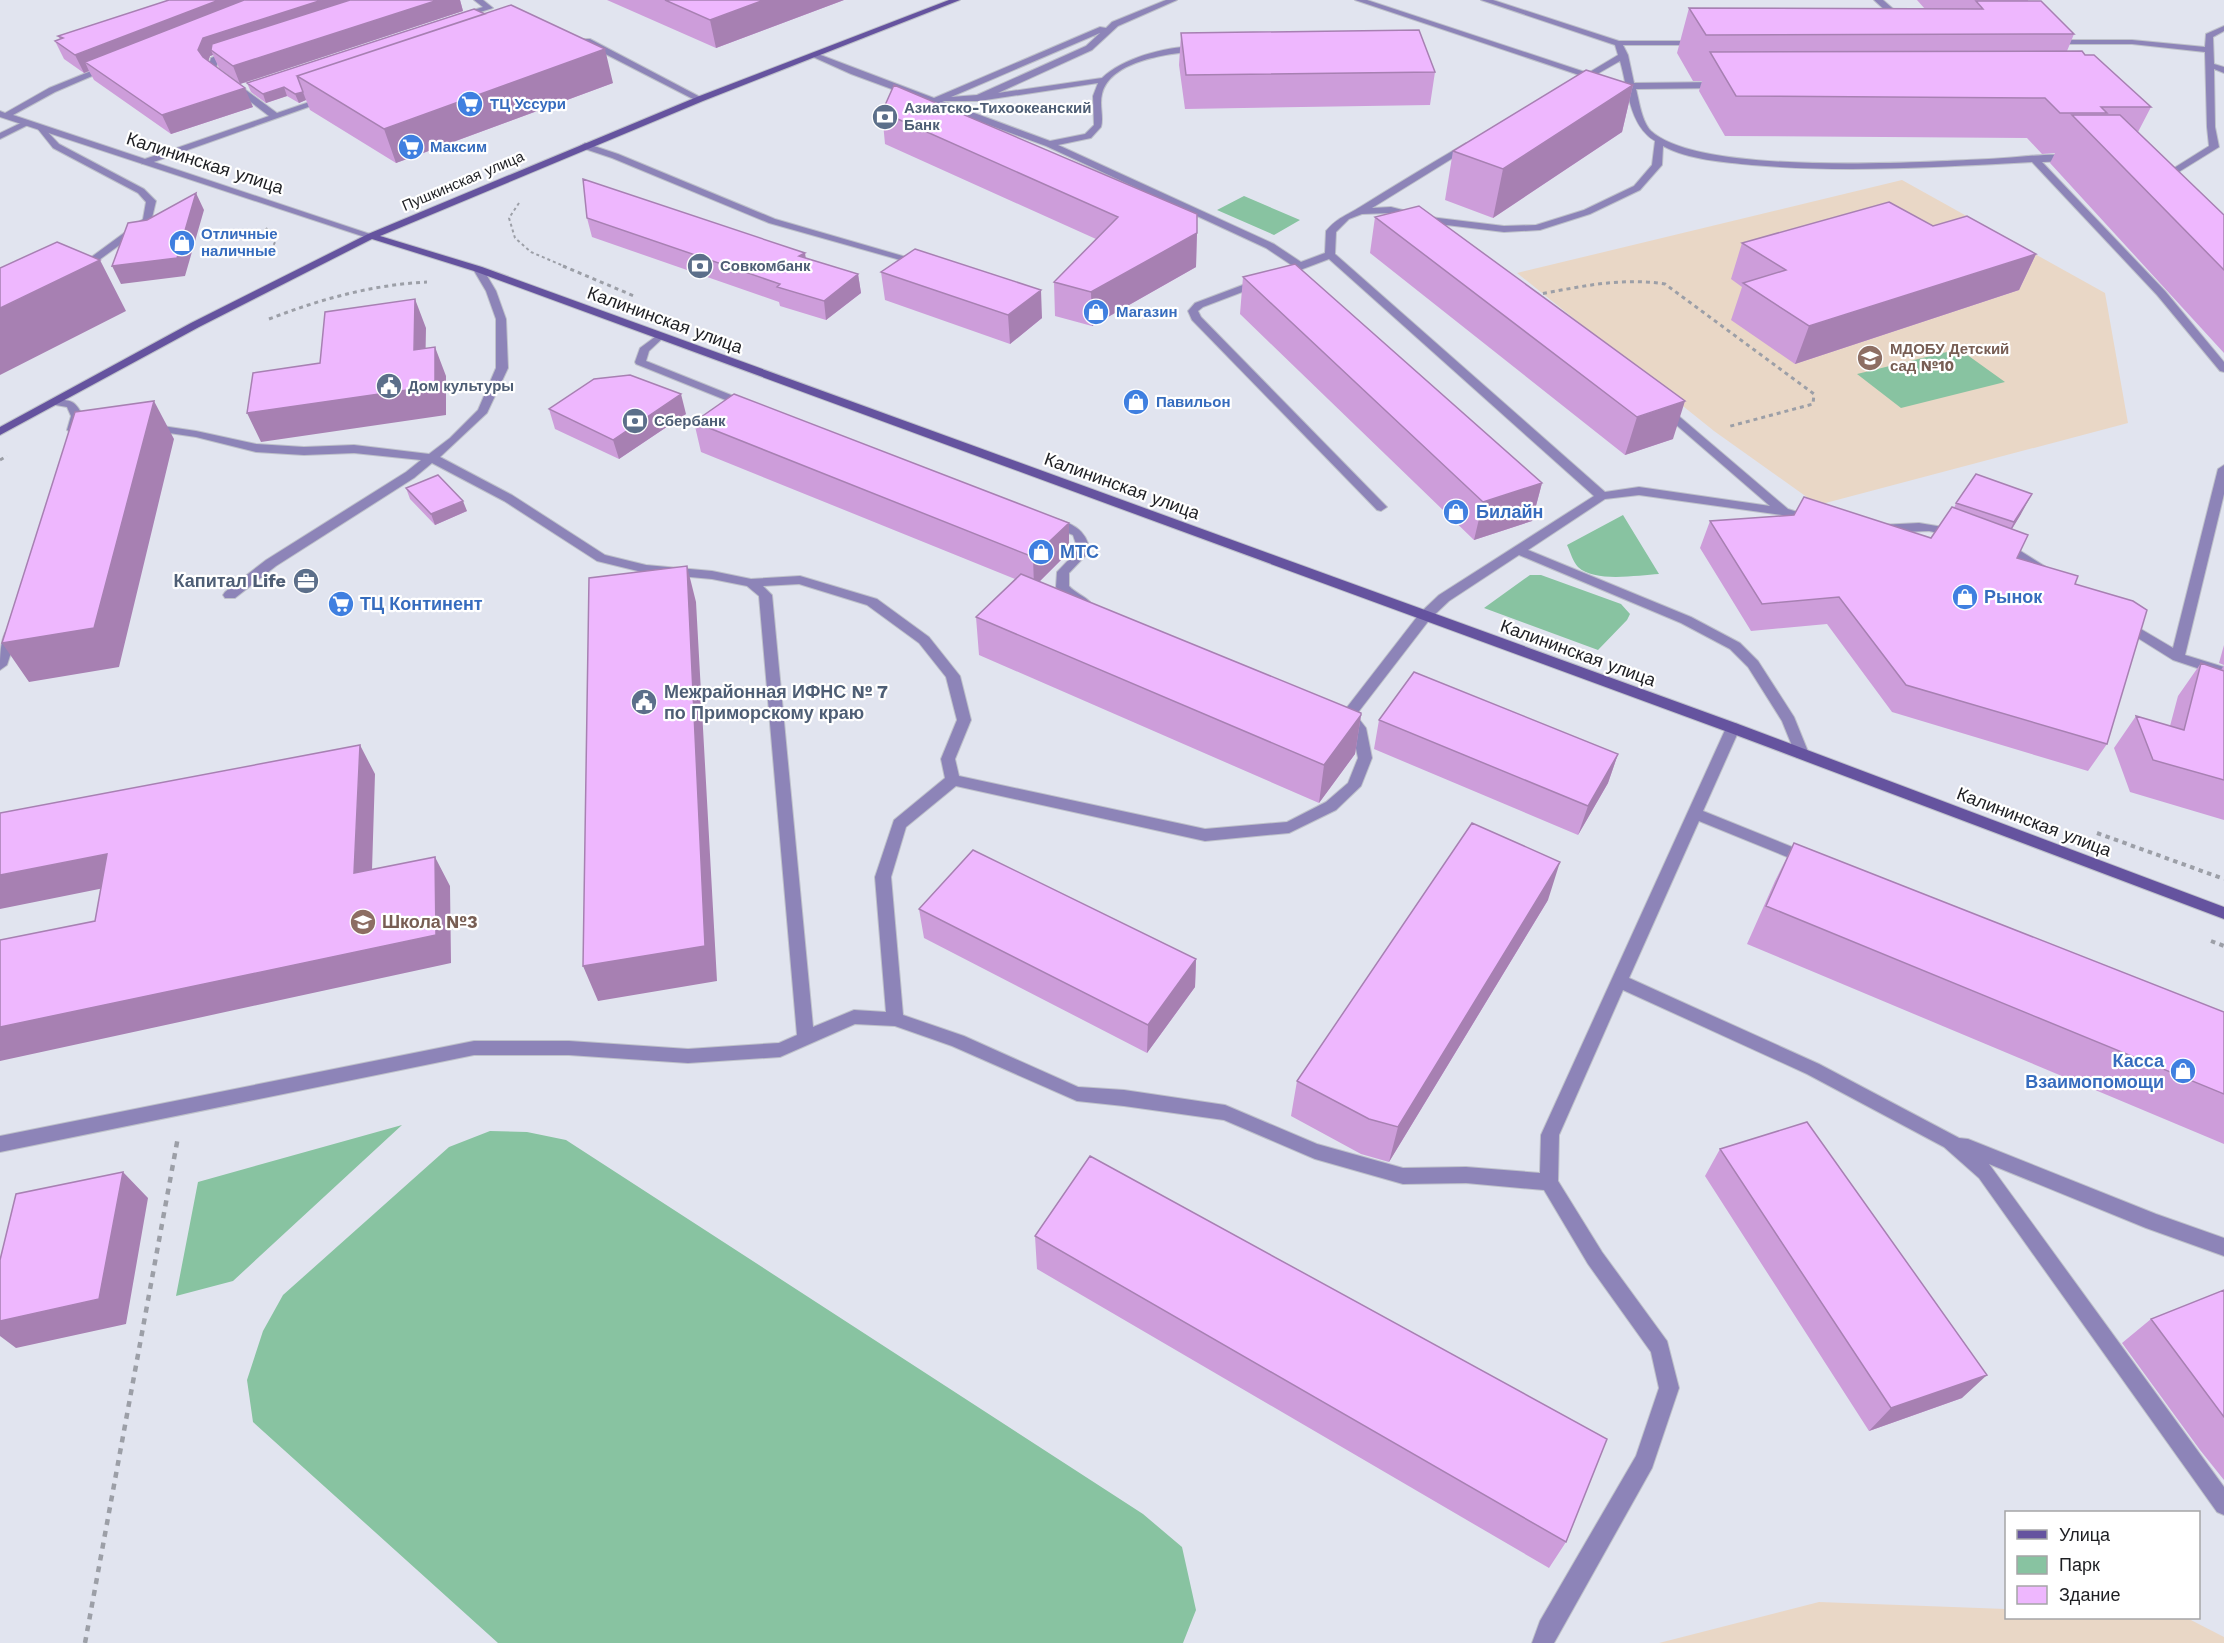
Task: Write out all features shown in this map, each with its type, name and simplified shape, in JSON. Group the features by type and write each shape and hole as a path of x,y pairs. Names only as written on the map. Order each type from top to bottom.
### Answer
{"main road":[{"name":"Пушкинская улица","path":"0,432 195,325 371,236 700,99 956,0"},
{"name":"Калининская улица","path":"371,236 478,269 1733,728 2224,913"}],"street":[{"path":"478,0 499,12"},
{"path":"935,101 1173,0"},
{"path":"1359,0 1589,76"},
{"path":"1485,0 1618,43 1713,43"},
{"path":"1878,0 1911,28"},
{"path":"450,21 489,8"},
{"path":"980,98 1089,48 1115,24"},
{"path":"2177,182 2166,172 2219,149 2211,127 2208,36 2224,28"},
{"path":"575,36 700,99"},
{"path":"2044,42 2132,42 2209,50"},
{"path":"1618,43 1624,55 1646,132 1659,142 1711,158 1803,166 2080,158"},
{"path":"935,101 980,98 1103,80 1121,68 1153,55 1175,50 1201,49"},
{"path":"242,50 219,57 212,65 215,72 276,117"},
{"path":"1569,87 1624,55"},
{"path":"815,56 1049,144 1270,246 1300,266"},
{"path":"3,115 52,90 117,63"},
{"path":"2209,65 2224,70"},
{"path":"1049,144 1088,136 1098,125 1097,94 1103,80"},
{"path":"1632,86 1725,85"},
{"path":"239,90 250,86"},
{"path":"145,162 332,98"},
{"name":"Калининская улица","path":"3,115 371,236"},
{"path":"0,136 28,123"},
{"path":"41,128 56,146 141,191 151,201 148,220 104,254 75,272"},
{"path":"1481,138 1393,189 1361,211 1346,217 1330,231 1330,255 1602,496"},
{"path":"1361,211 1390,210 1430,220 1504,229 1537,228 1587,212 1637,188 1657,165 1659,142"},
{"path":"585,146 615,156 772,221 927,265"},
{"path":"2034,159 2161,293 2224,369"},
{"path":"1430,220 1448,234"},
{"path":"1330,255 1199,305 1193,310 1196,318 1381,507"},
{"path":"230,595 271,563 410,475 454,440 483,411 502,368 501,319 478,269"},
{"path":"659,337 644,350 640,362 760,410"},
{"path":"1652,399 1697,435 1784,512"},
{"path":"54,402 71,404 82,417 70,439"},
{"path":"131,424 196,434 256,448 304,451 354,449 432,458 508,498 601,558 645,569 712,575 752,583 800,580 872,602 924,640 953,676 964,720 948,759 953,780"},
{"path":"2178,657 2224,469"},
{"path":"953,780 1205,835 1289,827 1331,806 1354,786 1365,758 1359,728 1343,713 1425,616 1444,598 1602,496 1639,491 1784,512 1827,524"},
{"path":"1040,518 1078,531 1083,537 1084,551 1063,572 1062,587 1071,597 1092,606"},
{"path":"1863,529 1939,527 2015,553 2062,581"},
{"path":"1517,550 1686,620 1735,646 1753,663 1789,720 1802,754"},
{"path":"752,583 765,595 806,1038"},
{"path":"2110,614 2178,657 2224,672"},
{"path":"0,665 14,620"},
{"path":"1543,1643 1548,1629 1645,1461 1669,1388 1660,1348 1595,1258 1549,1182 1550,1135 1733,728"},
{"path":"895,1019 883,877 899,824 953,780"},
{"path":"1693,813 1826,867"},
{"path":"1619,981 1813,1069 1950,1141 2153,1222 2224,1246"},
{"path":"0,1144 474,1048 569,1048 688,1056 780,1050 854,1017 895,1019 958,1041 1077,1094 1124,1098 1225,1113 1315,1151 1402,1176 1466,1175 1549,1182"},
{"path":"1950,1141 1985,1172 2224,1505"}],"path":[{"path":"525,197 509,218 515,238 531,252 643,299"},
{"path":"262,263 270,255 276,240 265,227"},
{"path":"1526,297 1603,282 1638,280 1665,284 1698,306 1814,394 1813,404 1697,435"},
{"path":"266,320 346,292 396,283 438,281"},
{"path":"0,460 10,455"},
{"path":"2090,830 2224,879"},
{"path":"85,1643 183,1107"}],"shaded area":[{"name":"МДОБУ Детский сад №10","path":"1902,180 2105,293 2128,423 1818,505 1714,431 1517,273"},
{"path":"1819,1602 2005,1609 2005,1619 2189,1619 2224,1637 2224,1643 1659,1643"}],"green space":[{"path":"1244,196 1300,220 1274,235 1217,210"},
{"path":"1959,349 2005,382 1901,408 1857,374"},
{"path":"1623,515 1659,574 1606,577 1586,572 1578,567 1567,545"},
{"path":"1530,575 1541,575 1621,604 1630,614 1598,650 1484,608"},
{"path":"402,1125 233,1281 176,1296 198,1182"},
{"path":"490,1131 527,1132 566,1140 1143,1514 1182,1547 1196,1610 1183,1643 498,1643 253,1422 247,1380 263,1331 283,1295 449,1147"}],"building":[{"path":"169,0 219,0 75,55 55,41 63,38 58,36"},
{"path":"244,0 322,0 203,38 198,50 203,57 245,88 162,115 85,62"},
{"path":"350,0 438,0 233,66 211,50 212,44"},
{"path":"665,0 764,0 710,20"},
{"path":"1976,1 2041,1 2074,34 1706,35 1689,8 1983,9"},
{"path":"511,5 605,49 384,129 297,76"},
{"path":"474,9 485,14 297,76 303,92 295,94 284,87 263,94 247,83"},
{"path":"1419,30 1435,72 1186,75 1181,33"},
{"path":"2082,51 2085,55 2094,55 2151,107 2101,107 2107,113 2060,113 2045,98 1736,96 1710,52"},
{"path":"1586,70 1633,85 1503,169 1453,151"},
{"path":"894,85 1197,214 1197,233 1091,292 1054,282 1118,217 882,112"},
{"path":"2072,115 2120,115 2224,215 2224,270"},
{"path":"583,179 805,253 799,256 858,274 824,301 777,287 780,284 587,218"},
{"path":"196,193 177,258 112,266 128,223 147,220"},
{"path":"1889,202 1933,226 1967,216 2036,254 1809,326 1743,283 1786,270 1742,243"},
{"path":"1419,206 1685,401 1637,417 1375,217"},
{"path":"57,242 100,260 0,308 0,268"},
{"path":"915,249 1041,290 1008,315 881,272"},
{"path":"1295,264 1542,483 1483,502 1243,277"},
{"path":"415,299 414,350 435,347 435,386 247,413 253,373 320,363 325,312"},
{"path":"630,375 681,394 613,440 549,409 594,379"},
{"path":"734,394 1069,523 1033,557 694,422"},
{"path":"154,401 94,628 2,643 75,412"},
{"path":"1976,474 2032,494 2014,522 1956,503"},
{"path":"438,475 463,501 431,514 406,488"},
{"path":"1804,497 1931,538 1952,507 2028,535 2017,558 2078,576 2075,584 2133,601 2147,610 2107,744 1906,685 1839,597 1762,604 1710,521 1794,515"},
{"path":"687,566 705,946 583,966 589,578"},
{"path":"1021,574 1361,713 1361,715 1324,765 976,617"},
{"path":"2201,663 2224,671 2224,780 2153,760 2136,716 2184,730"},
{"path":"1414,672 1618,754 1588,806 1379,720"},
{"name":"Школа №3","path":"360,745 354,873 435,857 436,935 0,1027 0,940 95,921 107,854 0,875 0,813"},
{"path":"1472,823 1560,862 1398,1127 1369,1119 1297,1081"},
{"path":"1794,843 2224,1012 2224,1094 1766,906"},
{"path":"973,850 1196,959 1148,1025 919,909"},
{"path":"1807,1122 1987,1375 1891,1408 1720,1149"},
{"path":"1090,1156 1607,1439 1566,1542 1035,1236"},
{"path":"123,1172 99,1299 0,1321 0,1260 16,1194"},
{"path":"2224,1290 2224,1417 2151,1319"}],"place":[{"name":"ТЦ Уссури","path":"470,104"},
{"name":"Азиатско-Тихоокеанский Банк","path":"885,117"},
{"name":"Максим","path":"411,147"},
{"name":"Отличные наличные","path":"182,243"},
{"name":"Совкомбанк","path":"700,266"},
{"name":"Магазин","path":"1096,312"},
{"name":"МДОБУ Детский сад №10","path":"1870,358"},
{"name":"Дом культуры","path":"389,386"},
{"name":"Павильон","path":"1136,402"},
{"name":"Сбербанк","path":"635,421"},
{"name":"Билайн","path":"1456,512"},
{"name":"МТС","path":"1041,552"},
{"name":"Капитал Life","path":"306,581"},
{"name":"Рынок","path":"1965,597"},
{"name":"ТЦ Континент","path":"341,604"},
{"name":"Межрайонная ИФНС № 7 по Приморскому краю","path":"644,702"},
{"name":"Школа №3","path":"363,922"},
{"name":"Касса Взаимопомощи","path":"2183,1071"}]}
